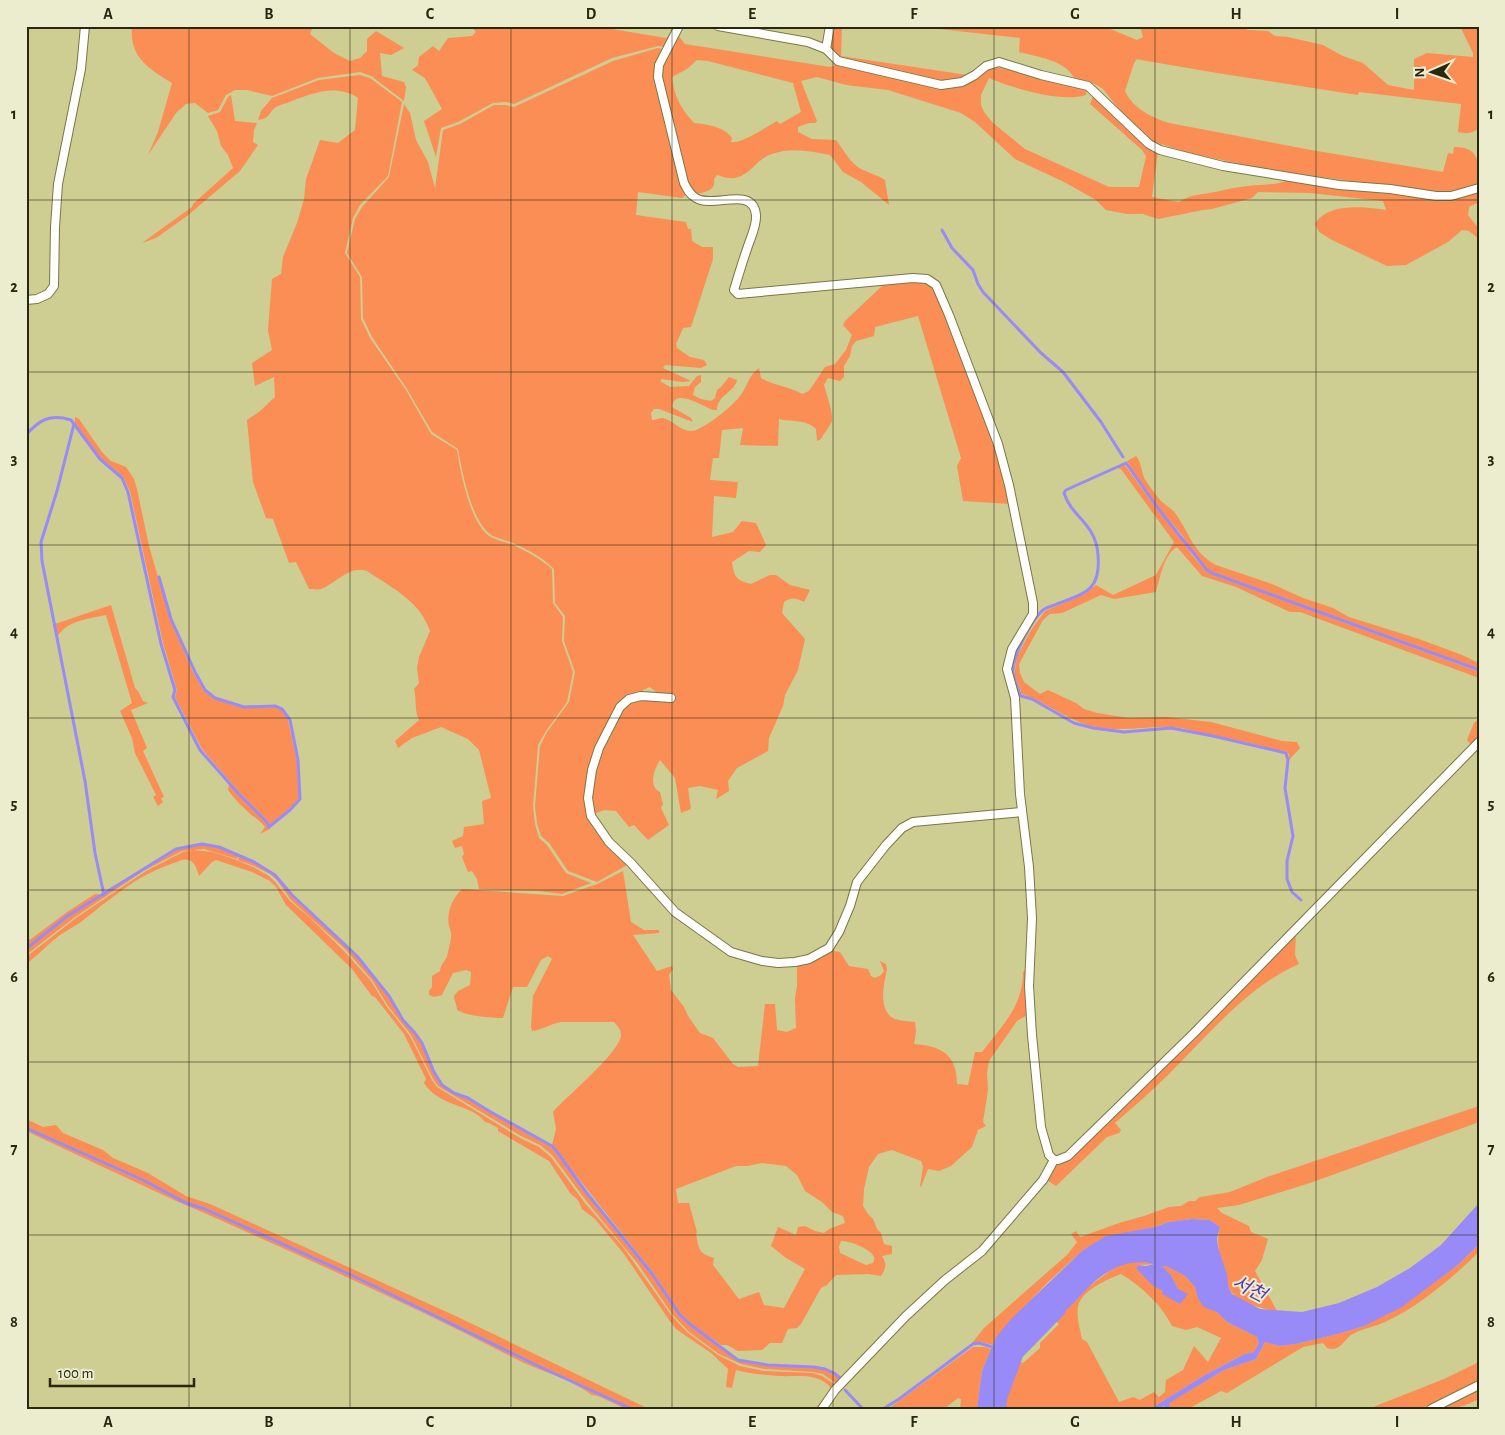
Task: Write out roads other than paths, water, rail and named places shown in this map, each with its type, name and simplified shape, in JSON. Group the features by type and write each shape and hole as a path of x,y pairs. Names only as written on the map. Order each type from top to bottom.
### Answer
{"street":[{"path":"26,300 37,299 48,294 54,286 54,227 58,184 81,69 85,26"},
{"path":"679,26 659,65 658,77 684,183 697,200 715,201 739,198 754,207 756,216 752,235 734,290 738,294 927,278 936,284 998,444 1009,485 1033,603 1033,614 1012,649 1007,669 1015,698 1022,812 1029,867 1032,918 1029,986 1032,1034 1042,1126 1049,1155 1054,1160"},
{"path":"718,26 808,42 826,49 838,61 850,65 941,84 962,82 986,66 999,62 1040,75 1088,86 1148,144 1160,150 1223,166 1339,185 1390,189 1436,196 1451,196 1479,188"},
{"path":"826,49 830,26"},
{"path":"671,698 641,696 629,699 620,707 599,748 592,770 588,798 591,816 598,829 609,842 632,863 676,912 731,952 762,961 778,963 809,959 829,948 850,906 857,882 902,828 913,822 1022,812"},
{"path":"1054,1160 1068,1156 1194,1034 1479,742"},
{"path":"822,1409 835,1390 906,1316 945,1280 982,1251 1043,1180 1054,1160"},
{"path":"1431,1409 1479,1385"}],"waterway":[{"path":"942,230 952,248 973,270 983,292 1041,353 1063,372 1101,422 1123,457"},
{"path":"26,435 36,425 46,419 64,418 71,420 100,459 122,478 128,492 161,644 175,690 173,697 200,750 267,822 269,827 300,799 298,760 290,720 282,709 275,706 244,707 215,698 205,690 171,619 159,577"},
{"path":"74,424 57,491 41,542 42,561 85,781 95,853 104,895"},
{"path":"1301,900 1292,892 1287,879 1287,861 1293,836 1285,788 1288,760 1286,753 1171,728 1124,732 1093,728 1074,723 1032,699 1021,696 1014,677 1014,664 1020,647 1034,621 1045,609 1084,593 1094,583 1097,576 1098,555 1093,535 1072,509 1064,493 1066,490 1126,463 1157,507 1206,569 1212,573 1479,670"},
{"path":"26,949 66,917 176,849 202,844 219,847 254,862 275,875 292,895 357,956 389,996 403,1020 422,1043 434,1072 442,1085 552,1146 586,1192 650,1271 680,1315 691,1325 738,1360 768,1365 814,1367 825,1369 840,1378"},
{"path":"26,1128 143,1180 186,1203 205,1209 353,1276 538,1366 632,1409"},
{"name":"서천","path":"997,1409 998,1398 1015,1352 1057,1309"},
{"path":"883,1409 973,1344 979,1343 992,1347"},
{"path":"845,1390 863,1409"}]}
